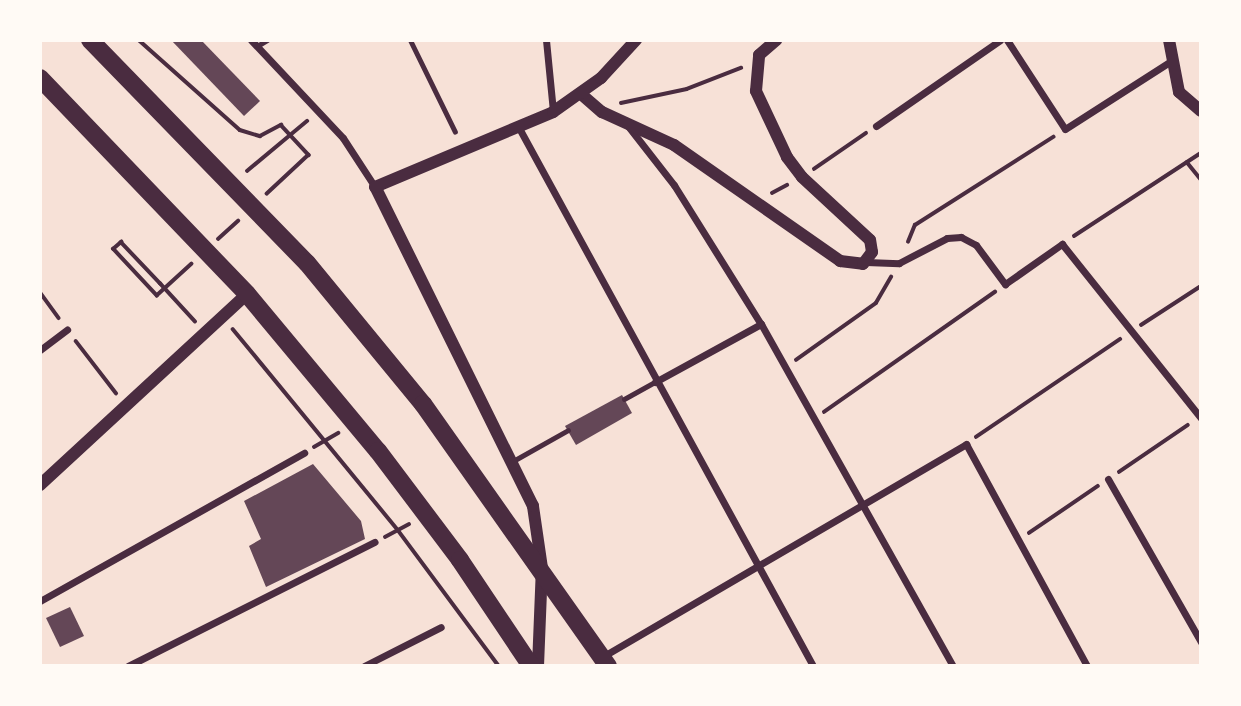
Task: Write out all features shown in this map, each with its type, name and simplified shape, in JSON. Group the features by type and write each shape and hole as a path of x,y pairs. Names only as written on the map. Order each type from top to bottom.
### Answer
{"main road":[{"path":"90,40 292,245 423,404 542,568 605,661"},
{"path":"40,78 247,294 355,424 426,515 531,666"}],"street":[{"path":"546,40 553,112"},
{"path":"376,187 553,112 582,94 636,40"},
{"path":"776,40 763,48 756,62 756,91 787,157 813,190 859,230 872,245 866,262"},
{"path":"876,126 1000,40"},
{"path":"1007,40 1065,129 1171,61"},
{"path":"1169,40 1179,92 1196,109"},
{"path":"254,43 320,111 376,187 513,461 533,506 542,568 538,666"},
{"path":"582,94 594,107 674,145 840,261 856,265 866,262 899,263 947,237 961,237 976,245 1006,284 1062,244 1201,418"},
{"path":"625,123 674,185 761,324 953,666"},
{"path":"519,128 655,382 813,666"},
{"path":"40,485 247,294"},
{"path":"655,382 761,324"},
{"path":"40,350 67,330"},
{"path":"605,661 966,444 1087,666"},
{"path":"40,601 304,453"},
{"path":"1108,479 1201,642"},
{"path":"128,666 375,542"},
{"path":"365,666 441,627"}],"lane":[{"path":"254,43 267,40"},
{"path":"410,40 455,132"},
{"path":"624,399 655,382"},
{"path":"513,461 568,430"}],"path":[{"path":"139,40 240,130 260,136 281,125 297,141"},
{"path":"594,107 674,92 756,62"},
{"path":"247,171 320,111"},
{"path":"785,367 876,303 899,263 915,225 1065,129"},
{"path":"1062,244 1201,153"},
{"path":"1187,162 1201,179"},
{"path":"160,283 206,332"},
{"path":"814,419 1006,284"},
{"path":"966,444 1201,286"},
{"path":"40,292 126,406"},
{"path":"223,317 327,440 465,614 499,666"},
{"path":"304,453 355,424"},
{"path":"375,542 426,515"},
{"path":"441,627 465,614"}],"building":[{"path":"171,40 201,40 260,101 244,116"},
{"path":"622,395 632,413 576,445 565,426"},
{"path":"313,464 361,521 365,539 266,587 249,546 261,539 244,501"},
{"path":"70,607 84,636 60,647 46,618"}]}
